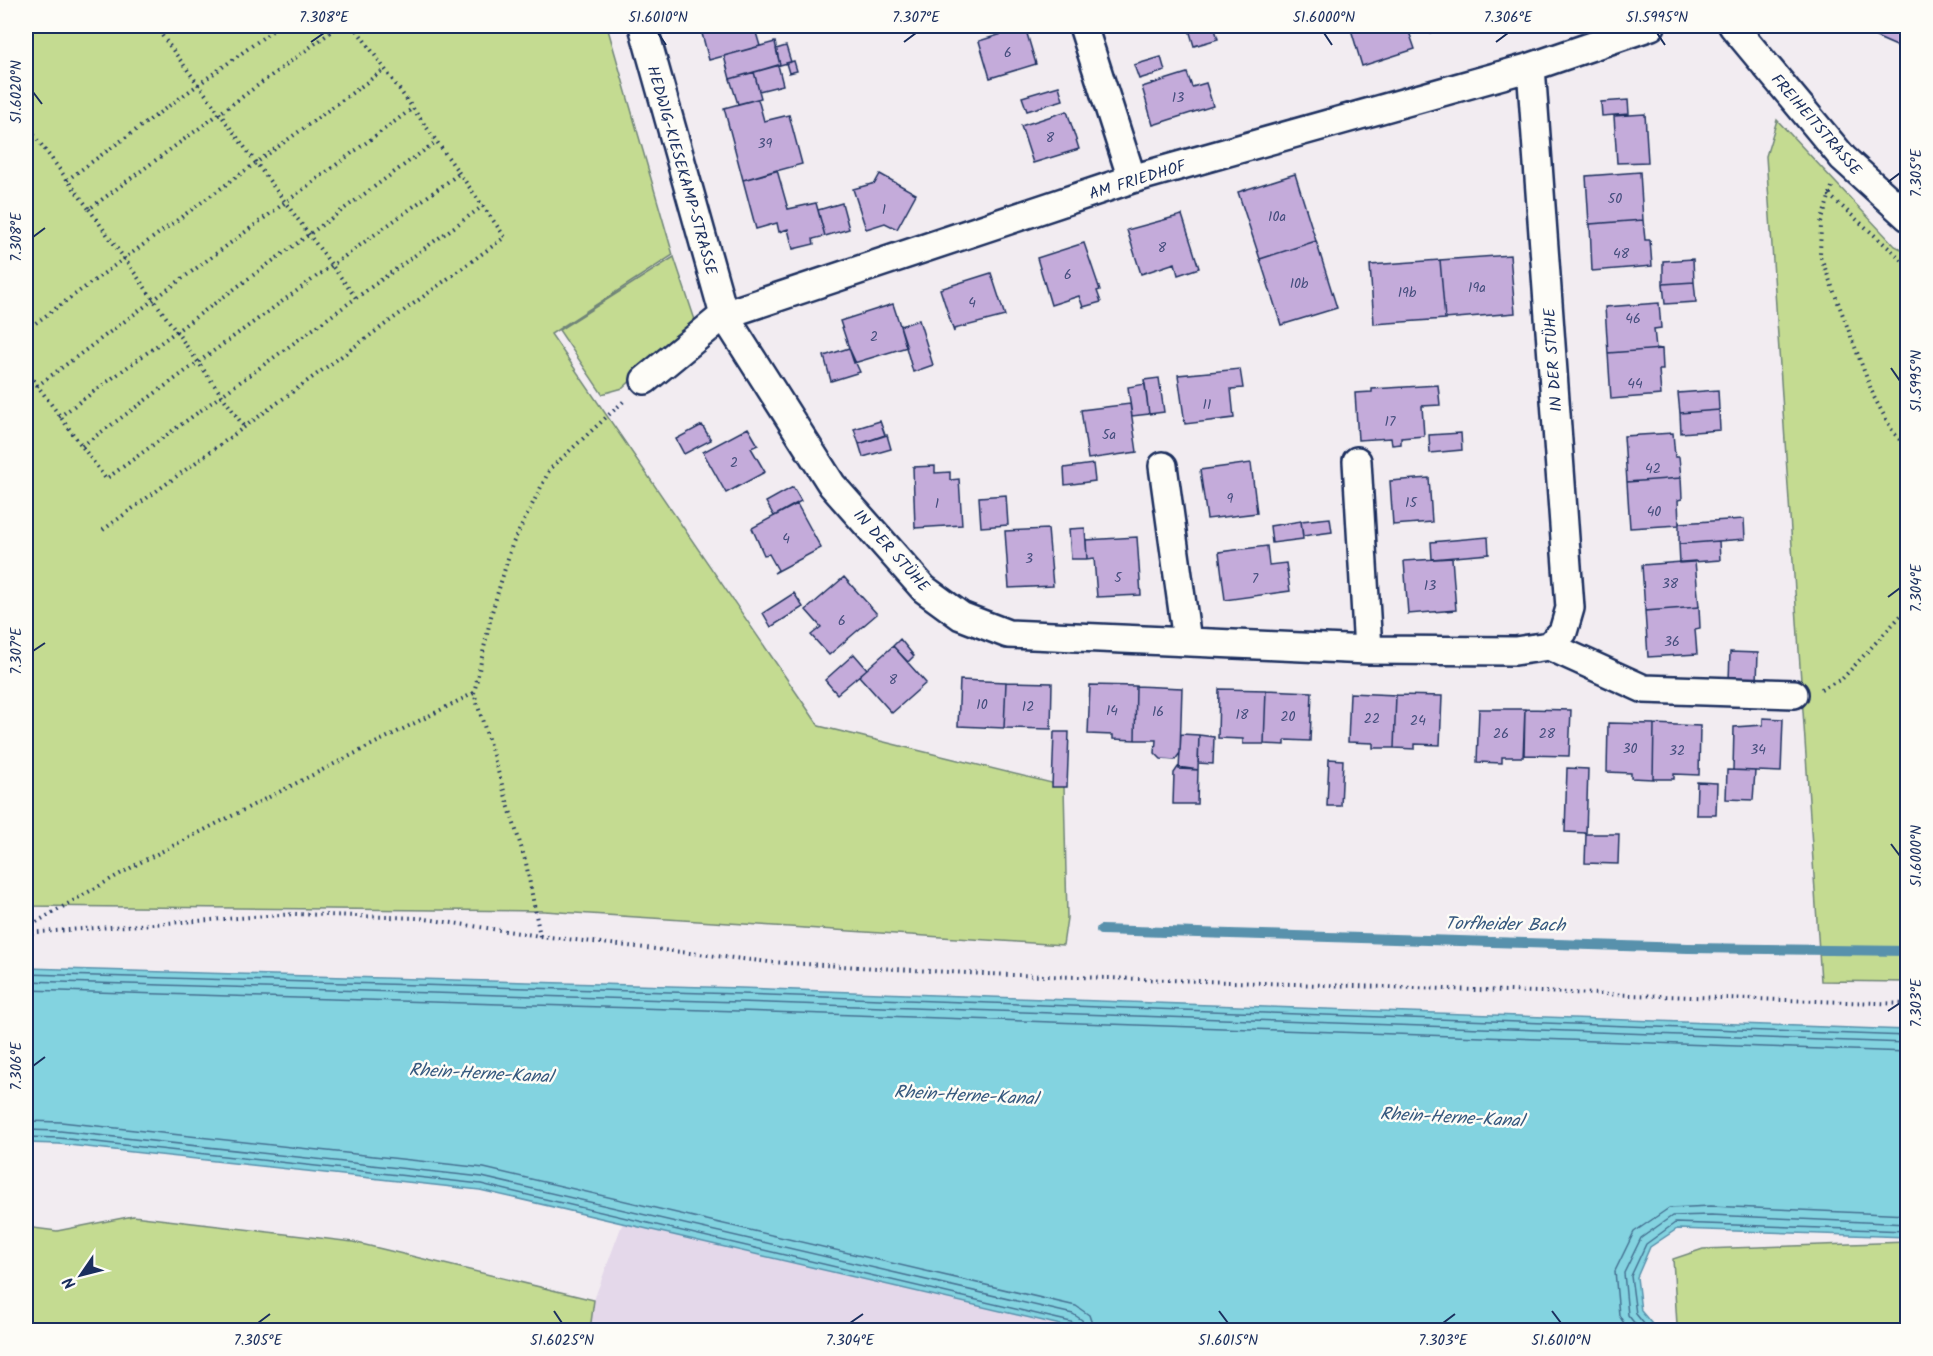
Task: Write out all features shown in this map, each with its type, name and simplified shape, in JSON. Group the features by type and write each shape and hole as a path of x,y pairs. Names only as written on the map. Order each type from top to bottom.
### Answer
{"street":[{"name":"HEDWIG-KIESEKAMP-STRASSE","path":"643,26 724,315"},
{"path":"1083,26 1132,179"},
{"name":"AM FRIEDHOF","path":"645,380 724,315 1132,179 1531,67 1622,31 1651,26"},
{"name":"FREIHEITSTRASSE","path":"1733,26 1844,158 1908,217"},
{"name":"IN DER STÜHE","path":"724,315 832,485 924,589 961,616 1008,634 1368,650 1515,651 1549,646 1563,632 1570,608 1531,67"},
{"path":"1357,461 1368,650"},
{"path":"1163,465 1187,641"},
{"path":"1549,646 1644,689 1794,694"}],"path":[{"path":"26,29 30,26"},
{"path":"155,26 356,298"},
{"path":"67,180 279,26"},
{"path":"90,209 339,26"},
{"path":"103,530 505,237 354,26"},
{"path":"26,330 385,69"},
{"path":"37,386 413,108"},
{"path":"26,126 90,209 245,428"},
{"path":"59,417 437,141"},
{"path":"1844,158 1821,223 1820,255 1874,397 1893,432 1908,449"},
{"path":"82,446 460,173"},
{"path":"1829,195 1908,265"},
{"path":"26,370 106,480 483,206"},
{"path":"540,936 526,863 474,693 492,612 512,545 550,469 587,438 645,380"},
{"path":"1794,694 1815,691 1842,679 1908,608"},
{"path":"26,931 139,863 474,693"},
{"path":"26,931 295,914 419,918 540,936 769,962 985,974 1908,1004"}],"shaded area":[{"path":"623,1222 1082,1330 590,1330 594,1300"}],"green space":[{"path":"26,26 607,26 673,255 551,334 819,726 1064,786 1067,918 1063,945 544,911 26,906"},
{"path":"1777,120 1895,246 1907,252 1907,982 1821,981 1766,156"},
{"path":"674,257 695,320 623,388 602,394 559,330"},
{"path":"133,1216 353,1242 594,1300 590,1330 26,1330 26,1227 57,1231"},
{"path":"1907,1242 1907,1330 1742,1330 1677,1325 1673,1259 1703,1249"}],"water":[{"name":"Rhein-Herne-Kanal","path":"26,968 740,988 1907,1030 1907,1237 1677,1229 1650,1247 1637,1277 1641,1311 1657,1330 1082,1330 480,1190 59,1144 26,1143"}],"building":[{"path":"700,26 754,26 760,46 709,60"},
{"path":"1188,26 1214,26 1218,39 1194,46"},
{"path":"1350,26 1407,26 1415,49 1362,66"},
{"path":"1427,26 1452,26 1429,33"},
{"path":"1877,26 1908,26 1908,51 1876,37 1880,27"},
{"path":"1025,27 1036,64 990,78 979,41"},
{"path":"775,42 780,65 730,79 724,56"},
{"path":"786,46 791,62 780,65 776,49"},
{"path":"1161,57 1165,71 1139,79 1134,65"},
{"path":"794,61 797,71 789,73 786,63"},
{"path":"778,65 783,85 759,91 754,72"},
{"path":"754,72 761,98 738,104 730,79"},
{"path":"1187,73 1192,87 1206,83 1213,106 1153,125 1142,87"},
{"path":"1059,86 1063,100 1027,111 1022,97"},
{"path":"758,99 764,121 789,115 802,164 743,180 724,108"},
{"path":"1628,100 1629,114 1602,116 1601,102"},
{"path":"1067,111 1079,149 1033,163 1021,126"},
{"path":"1645,114 1648,162 1617,163 1614,116"},
{"path":"777,170 788,209 816,203 825,236 813,239 814,244 793,249 788,229 779,232 777,223 756,229 743,180"},
{"path":"1640,172 1643,220 1589,224 1586,176"},
{"path":"880,174 916,194 897,229 885,223 866,229 853,189 875,183"},
{"path":"1295,174 1316,241 1260,259 1238,192"},
{"path":"842,203 849,229 825,236 818,210"},
{"path":"1182,215 1199,268 1178,275 1175,263 1141,274 1127,230"},
{"path":"1643,220 1645,240 1650,240 1652,266 1592,271 1590,224"},
{"path":"1316,241 1337,308 1281,325 1260,259"},
{"path":"1084,243 1100,290 1097,291 1101,302 1083,307 1079,296 1051,305 1037,258"},
{"path":"1510,255 1515,313 1445,319 1440,260"},
{"path":"1693,259 1694,282 1663,284 1663,261"},
{"path":"1440,260 1445,319 1374,324 1370,265"},
{"path":"991,273 1005,316 954,329 954,332 940,289"},
{"path":"1694,282 1696,302 1665,304 1663,284"},
{"path":"1659,303 1661,328 1654,329 1656,348 1662,349 1608,353 1605,307"},
{"path":"893,304 907,347 854,363 840,321"},
{"path":"919,320 933,365 913,372 900,326"},
{"path":"849,348 860,372 831,381 824,356"},
{"path":"1662,349 1663,370 1659,370 1661,395 1611,399 1608,353"},
{"path":"1240,369 1243,388 1231,389 1234,418 1185,424 1178,375"},
{"path":"1159,378 1164,412 1149,414 1144,380"},
{"path":"1145,384 1149,414 1132,416 1128,387"},
{"path":"1438,385 1440,405 1422,406 1424,436 1401,438 1401,444 1392,445 1391,438 1358,440 1355,393 1372,392 1372,389"},
{"path":"1718,390 1719,410 1680,413 1678,393"},
{"path":"1130,404 1137,452 1088,459 1081,410"},
{"path":"1719,410 1720,430 1681,433 1680,413"},
{"path":"880,421 885,435 859,444 854,429"},
{"path":"702,425 711,440 684,454 676,439"},
{"path":"748,428 758,445 751,448 765,472 726,493 703,452"},
{"path":"1461,433 1462,450 1430,453 1429,435"},
{"path":"1673,433 1675,457 1679,457 1681,478 1627,482 1624,436"},
{"path":"887,435 891,449 863,457 859,444"},
{"path":"1251,463 1257,513 1207,519 1200,470"},
{"path":"1093,464 1095,481 1065,485 1064,468"},
{"path":"935,466 935,473 950,472 950,480 959,479 962,525 915,528 913,467"},
{"path":"1429,478 1432,522 1393,525 1390,481"},
{"path":"1681,478 1682,499 1678,500 1679,525 1630,528 1627,482"},
{"path":"793,487 801,501 774,516 766,502"},
{"path":"1006,495 1008,525 981,527 979,497"},
{"path":"797,504 821,548 774,573 778,570 769,554 764,555 752,528"},
{"path":"1330,518 1332,532 1303,536 1301,521"},
{"path":"1744,519 1745,539 1679,544 1679,523"},
{"path":"1301,521 1303,539 1272,543 1270,526"},
{"path":"1085,528 1087,559 1071,559 1069,529"},
{"path":"1048,529 1053,586 1009,588 1005,531"},
{"path":"1137,537 1141,595 1097,597 1094,558 1087,559 1086,540"},
{"path":"1488,537 1489,554 1432,559 1431,542"},
{"path":"1719,541 1720,560 1680,563 1679,544"},
{"path":"1267,546 1269,565 1286,563 1290,591 1225,600 1219,552"},
{"path":"1452,558 1456,610 1408,614 1404,561"},
{"path":"1695,561 1699,607 1645,611 1642,565"},
{"path":"844,577 877,614 829,655 811,635 821,627 806,610"},
{"path":"794,593 803,607 771,627 763,613"},
{"path":"1699,607 1700,628 1695,629 1697,654 1648,657 1645,611"},
{"path":"900,639 914,656 908,662 893,646"},
{"path":"893,646 926,683 892,713 859,676"},
{"path":"1730,652 1758,653 1757,682 1729,681"},
{"path":"854,654 867,669 837,694 825,680"},
{"path":"960,680 1006,682 1004,728 958,726"},
{"path":"1006,682 1052,683 1051,729 1004,728"},
{"path":"1090,685 1136,686 1135,740 1113,739 1113,735 1088,734"},
{"path":"1136,686 1182,688 1180,753 1175,760 1161,759 1155,753 1156,740 1135,740"},
{"path":"1219,689 1266,690 1264,744 1243,744 1243,739 1218,738"},
{"path":"1266,690 1312,692 1310,741 1285,740 1285,745 1264,744"},
{"path":"1350,693 1396,695 1394,748 1373,748 1373,743 1348,742"},
{"path":"1396,695 1442,696 1440,745 1415,744 1415,749 1394,748"},
{"path":"1479,709 1525,709 1523,757 1502,757 1502,763 1477,762"},
{"path":"1525,709 1571,710 1569,756 1524,755"},
{"path":"1763,718 1783,719 1781,772 1733,770 1734,727 1763,725"},
{"path":"1608,723 1654,724 1653,779 1631,778 1631,773 1607,772"},
{"path":"1654,724 1700,726 1699,775 1674,774 1674,779 1653,779"},
{"path":"1054,732 1069,732 1067,787 1052,787"},
{"path":"1181,734 1199,735 1198,770 1179,769"},
{"path":"1199,735 1214,737 1213,764 1198,763"},
{"path":"1329,759 1343,760 1341,806 1327,806"},
{"path":"1178,767 1198,770 1197,804 1173,804 1174,773"},
{"path":"1567,768 1588,769 1586,833 1565,832"},
{"path":"1727,770 1755,771 1753,800 1726,799"},
{"path":"1697,782 1717,783 1716,815 1696,815"},
{"path":"1586,834 1619,834 1618,864 1585,863"}],"waterway":[{"name":"Torfheider Bach","path":"1101,930 1688,948 1908,951"}]}
